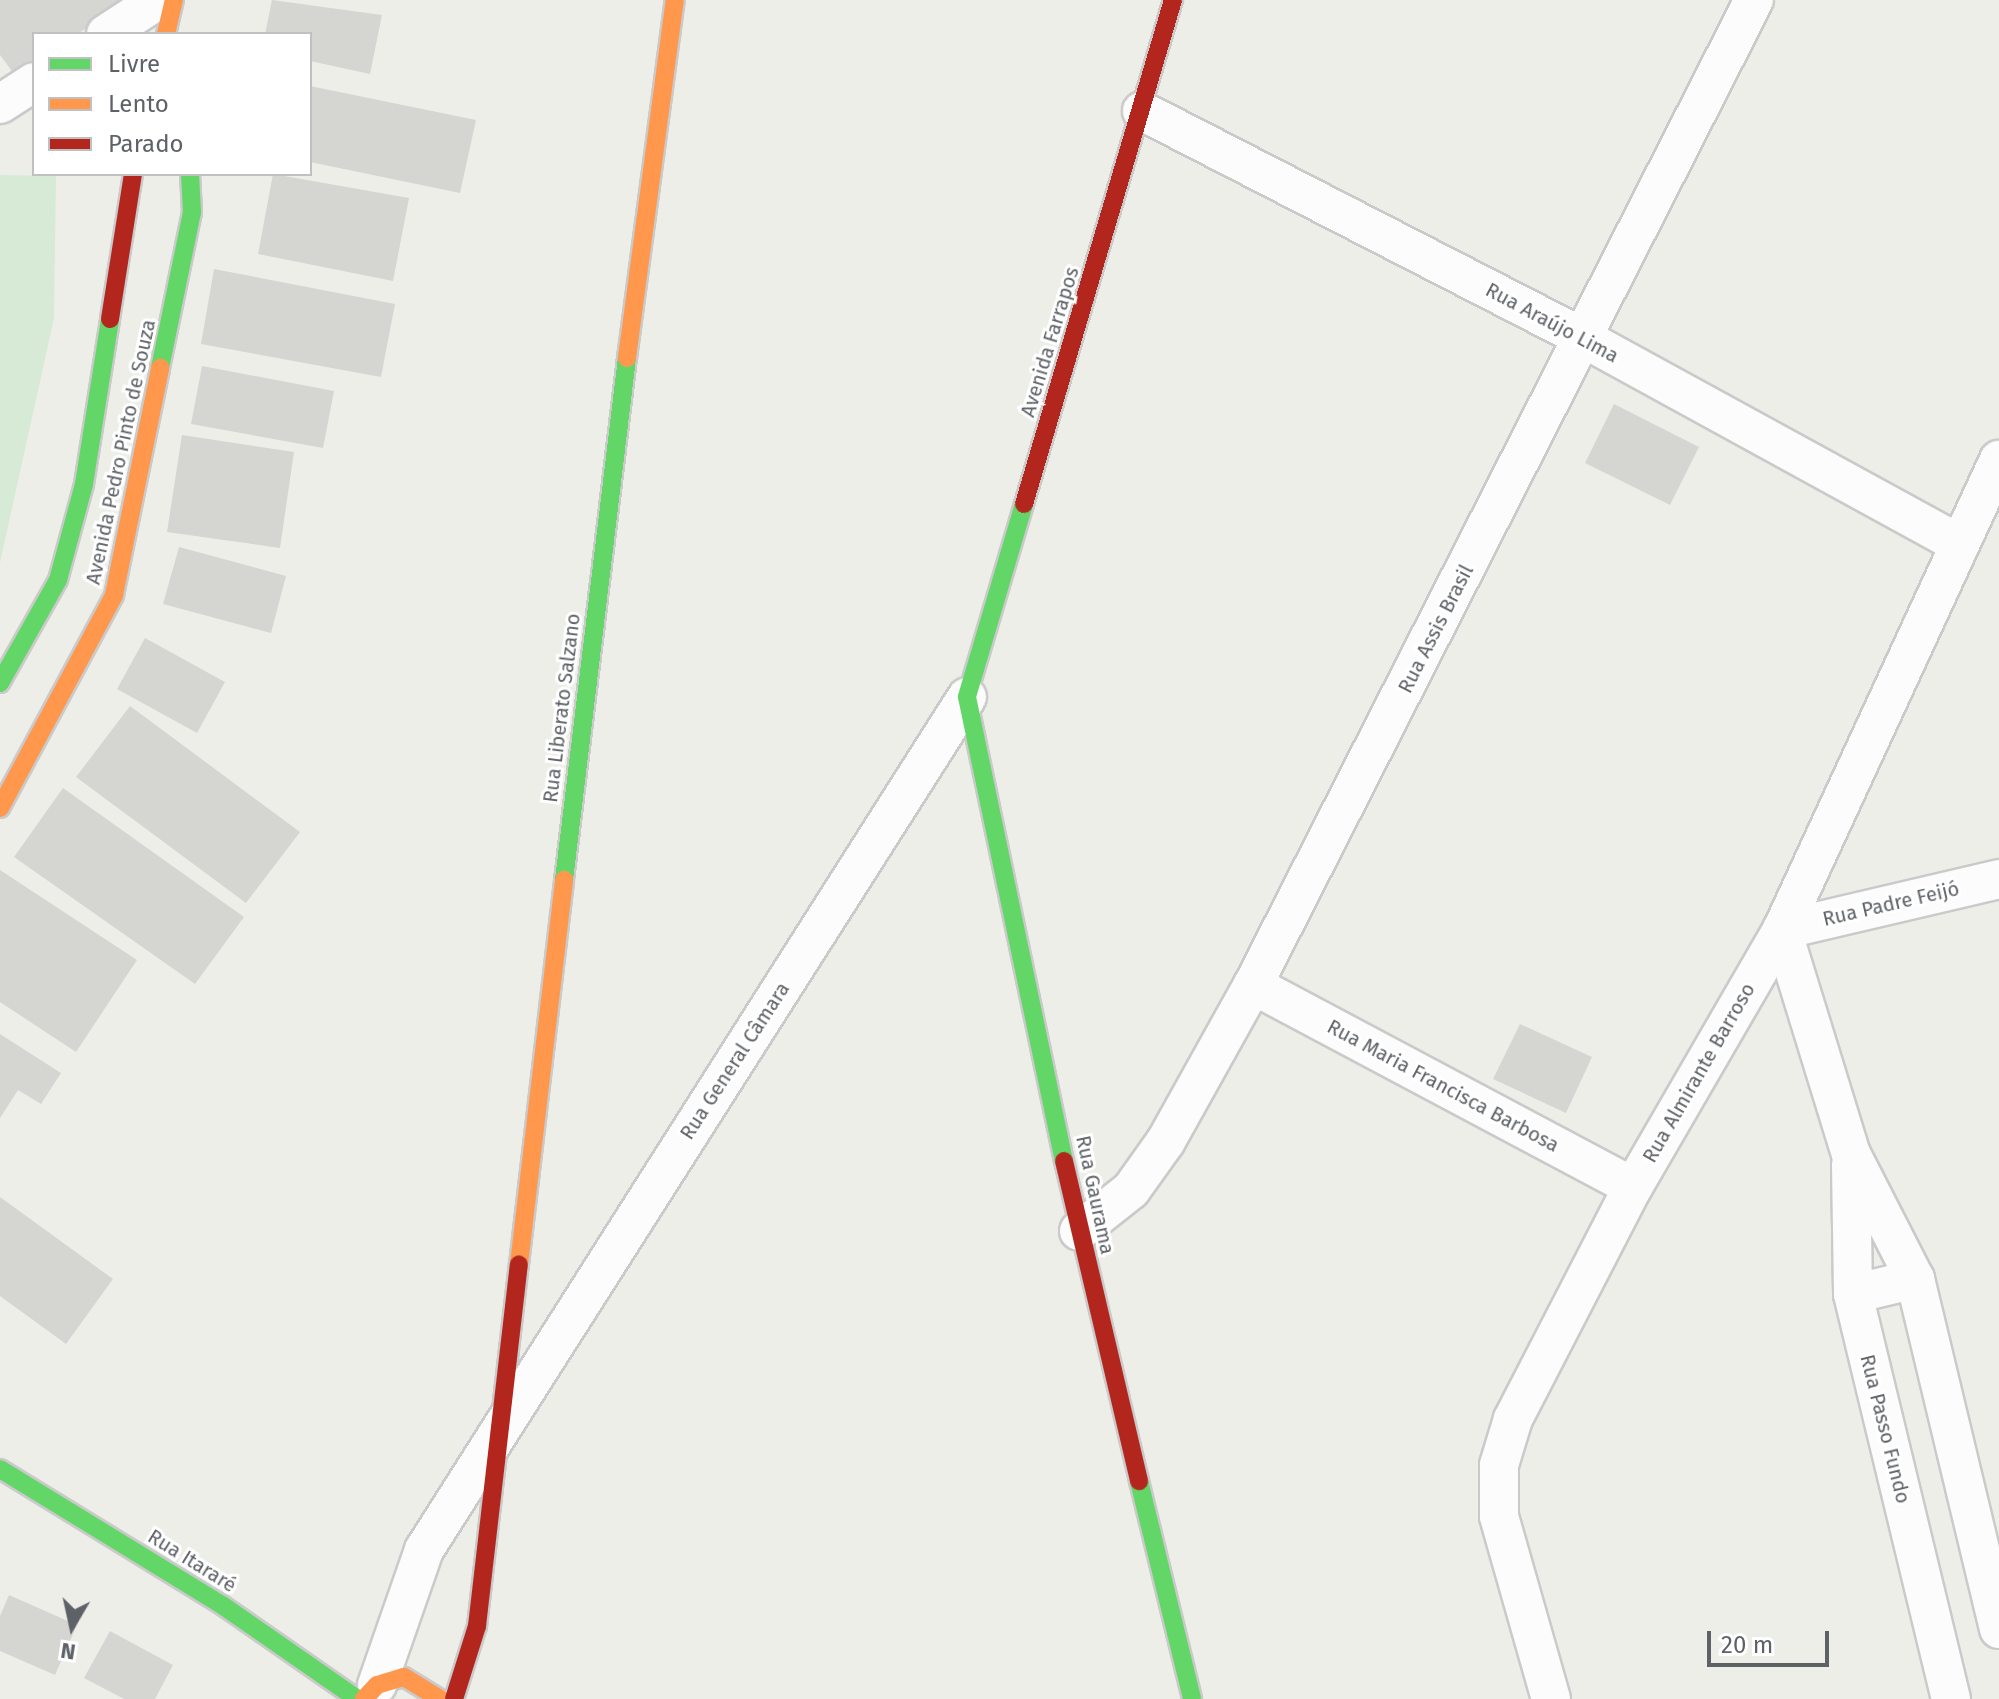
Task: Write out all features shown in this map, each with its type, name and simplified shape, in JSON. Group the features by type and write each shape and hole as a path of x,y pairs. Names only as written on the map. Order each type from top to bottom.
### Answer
{"street":[{"path":"109,32 158,0"},
{"path":"167,32 176,0"},
{"path":"176,0 180,32"},
{"name":"Rua Liberato Salzano","path":"500,1423 675,0"},
{"name":"Avenida Farrapos","path":"967,697 1173,0"},
{"name":"Rua Assis Brasil","path":"1079,1231 1131,1190 1166,1141 1253,985 1585,339 1754,0"},
{"path":"0,104 32,83"},
{"name":"Rua Araújo Lima","path":"1142,111 1585,339 1957,543"},
{"name":"Avenida Pedro Pinto de Souza","path":"0,683 58,580 84,484 133,176"},
{"name":"Avenida Pedro Pinto de Souza","path":"0,808 114,595 192,212 190,176"},
{"name":"Rua Almirante Barroso","path":"1551,1699 1499,1516 1499,1465 1513,1419 1633,1187 1782,930 1957,543 1999,460"},
{"name":"Rua General Câmara","path":"366,1694 424,1550 500,1423 553,1351 967,697"},
{"name":"Rua Gaurama","path":"967,697 1079,1231 1192,1699"},
{"name":"Rua Padre Feijó","path":"1782,930 1999,879"},
{"name":"Rua Passo Fundo","path":"1782,930 1851,1154 1915,1279 1999,1629"},
{"name":"Rua Maria Francisca Barbosa","path":"1253,985 1633,1187"},
{"name":"Rua Passo Fundo","path":"1851,1154 1853,1294 1951,1699"},
{"path":"1853,1294 1915,1279"},
{"name":"Rua General Câmara","path":"454,1699 477,1626 500,1423"},
{"name":"Rua Itararé","path":"0,1469 366,1694"},
{"path":"366,1694 418,1680 440,1699"}],"green space":[{"path":"0,175 56,176 54,318 0,563"}],"building":[{"path":"0,0 131,0 80,32 32,32 32,62 14,74 0,55"},
{"path":"272,0 382,15 370,74 312,61 312,32 265,32"},
{"path":"312,86 476,120 460,193 312,162"},
{"path":"273,176 409,198 393,281 258,254"},
{"path":"214,269 395,304 381,377 201,344"},
{"path":"202,366 334,391 323,448 191,424"},
{"path":"1614,404 1699,447 1670,505 1585,463"},
{"path":"182,435 294,452 280,548 167,532"},
{"path":"179,547 286,576 271,633 163,604"},
{"path":"145,638 225,682 197,733 117,689"},
{"path":"130,706 300,832 246,903 76,777"},
{"path":"63,788 244,917 195,984 14,857"},
{"path":"0,870 137,960 76,1052 0,1002"},
{"path":"1520,1024 1592,1057 1566,1113 1493,1079"},
{"path":"0,1034 61,1073 41,1104 18,1090 0,1118"},
{"path":"0,1197 113,1279 66,1344 0,1296"},
{"path":"9,1595 77,1625 55,1675 0,1651 0,1616"},
{"path":"110,1631 173,1665 155,1699 124,1699 84,1678"}],"traffic: fast":[{"path":"160,368 192,212 190,176"},
{"path":"0,683 58,580 84,484 110,319"},
{"path":"564,880 627,358"},
{"path":"1024,504 967,697 1064,1161"},
{"path":"0,1469 222,1605 357,1699"},
{"path":"1139,1481 1192,1699"}],"traffic: slow":[{"path":"166,32 174,0"},
{"path":"627,358 675,0"},
{"path":"0,808 114,595 160,368"},
{"path":"519,1264 564,880"},
{"path":"364,1699 377,1685 404,1677 440,1699"}],"traffic: jam":[{"path":"1024,504 1173,0"},
{"path":"110,319 133,176"},
{"path":"1064,1161 1139,1481"},
{"path":"454,1699 477,1626 519,1264"}]}
